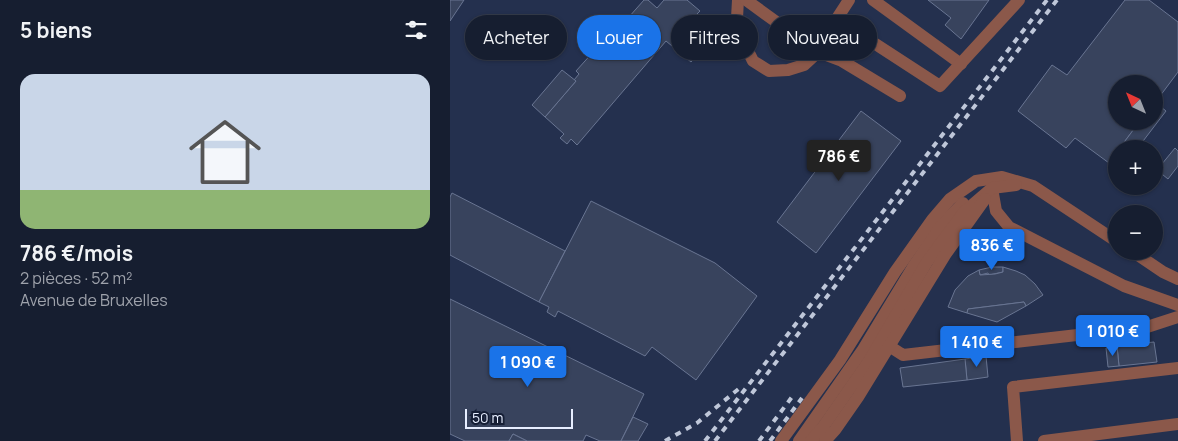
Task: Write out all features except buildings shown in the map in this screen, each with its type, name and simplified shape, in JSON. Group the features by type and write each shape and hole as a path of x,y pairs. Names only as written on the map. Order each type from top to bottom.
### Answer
{"street":[{"path":"738,0 737,18 753,61 769,71 788,70 804,65 809,60"},
{"path":"746,0 768,16"},
{"path":"840,15 849,0"},
{"path":"873,0 961,64"},
{"path":"877,45 940,86 1019,0"},
{"path":"839,60 900,96"},
{"path":"781,441 840,360 895,272 932,220 950,199 976,181 1002,177 1033,186 1108,236"},
{"path":"799,441 862,351 913,267 941,226 964,202 992,188 1010,184 1033,186"},
{"path":"992,188 996,211 1009,227 1124,286 1178,305"},
{"path":"825,441 858,397 945,255 975,215 992,188"},
{"path":"811,441 869,361 927,262 964,212 992,188"},
{"path":"1145,260 1178,279"},
{"path":"889,346 903,355 1147,327 1178,317"},
{"path":"1017,441 1013,387 1178,368"},
{"path":"1044,441 1178,424"}],"shaded area":[{"path":"450,0 1178,0 1178,441 450,441"}],"railway":[{"path":"705,441 1047,0"},
{"path":"715,441 1057,0"},
{"path":"665,441 697,423 741,387"},
{"path":"759,441 795,393"},
{"path":"770,441 802,398"}]}
